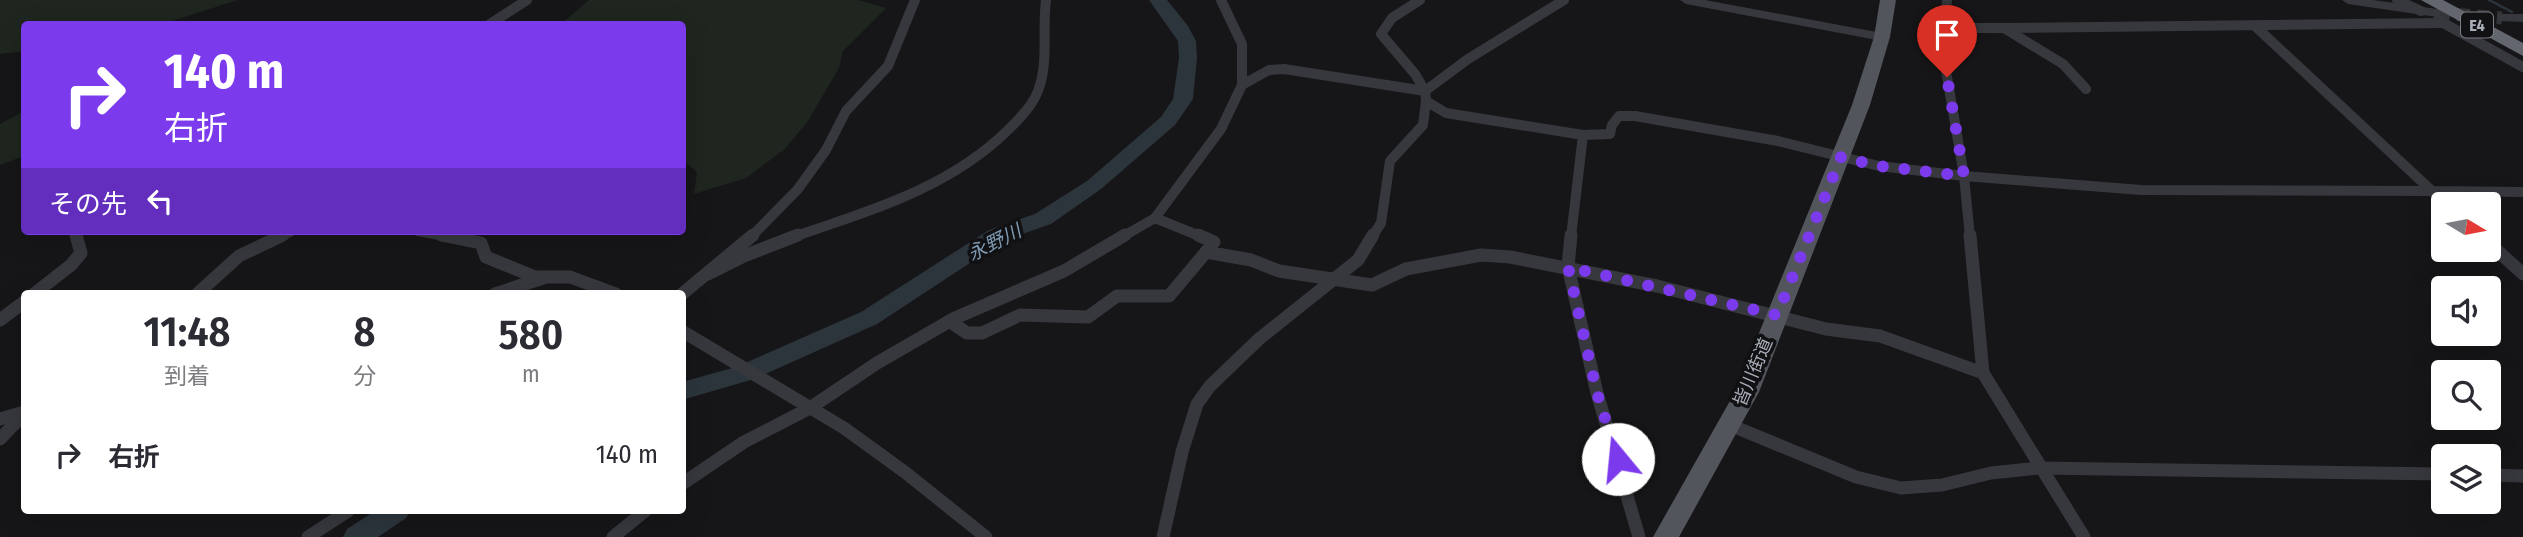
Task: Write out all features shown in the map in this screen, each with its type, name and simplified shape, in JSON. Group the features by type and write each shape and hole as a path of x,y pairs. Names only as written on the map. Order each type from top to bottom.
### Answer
{"highway":[{"name":"E4","path":"2453,0 2523,37"},
{"name":"E4","path":"2433,12 2523,50"}],"main road":[{"name":"皆川街道","path":"1666,537 1747,392 1841,157 1882,37 1888,0"}],"street":[{"path":"494,21 527,0"},
{"path":"686,291 749,239 798,189 826,150 846,111 888,66 915,0"},
{"path":"708,274 758,250 890,204 942,179 980,155 1016,122 1038,90 1044,63 1046,0"},
{"path":"686,481 744,442 810,408 877,363 949,321 1001,296 1022,290 1064,271 1154,218 1221,129 1242,85 1242,44 1221,0"},
{"path":"1420,0 1395,14 1384,24 1381,34 1400,55 1425,96 1446,113 1583,135 1610,134 1612,125 1619,116 1635,116 1778,141 1879,166 1964,176 2141,190 2523,192"},
{"path":"1163,537 1196,404 1210,386 1259,339 1332,278 1358,260 1381,223 1390,161 1423,125 1425,96 1468,59 1564,0"},
{"path":"1686,0 1882,37"},
{"path":"1947,0 1943,53 1964,176 1983,373 2039,468 2084,537"},
{"path":"2348,0 2433,12"},
{"path":"2397,0 2433,12 2523,67"},
{"path":"1946,29 2255,26 2433,12"},
{"path":"2502,18 2521,19"},
{"path":"2255,26 2432,191"},
{"path":"2004,28 2063,64 2086,89"},
{"path":"1242,85 1269,70 1284,69 1425,96"},
{"path":"1583,135 1577,168 1568,267 1597,393 1639,537"},
{"path":"949,321 968,333 982,334 1020,315 1088,317 1117,296 1169,296 1214,242 1154,218"},
{"path":"39,290 71,265 81,253 76,235"},
{"path":"201,290 239,256 284,235"},
{"path":"439,235 481,243 486,257 543,278"},
{"path":"1206,252 1251,260 1279,271 1372,285 1406,269 1481,255 1568,267 1777,315 1826,329 1880,336 1983,373"},
{"path":"2501,254 2523,274"},
{"path":"507,290 543,278 570,277 605,290"},
{"path":"0,320 21,304"},
{"path":"686,333 810,408 895,464 986,537"},
{"path":"0,419 21,414"},
{"path":"0,439 21,416"},
{"path":"1730,425 1856,477 1900,488 1942,485 1991,473 2039,468 2431,474"},
{"path":"2501,475 2523,476"},
{"path":"308,537 343,514"},
{"path":"613,537 641,514"}],"shaded area":[{"path":"0,0 238,0 172,21 21,21 21,51 0,54"},
{"path":"589,0 858,0 886,8 843,51 839,68 808,121 785,149 746,178 694,194 697,172 686,163 686,21 564,21"},
{"path":"21,113 21,157 0,165 0,124"}],"waterway":[{"name":"永野川","path":"686,390 745,373 869,318 997,235 1043,219 1094,185 1168,121 1183,99 1188,58 1187,41 1182,30 1158,0"},
{"path":"2489,0 2512,12"},
{"name":"永野川","path":"357,537 392,514"}],"tunnel":[{"path":"2437,13 2502,18"}],"route":[{"path":"1618,459 1597,393 1568,267 1777,315 1841,157 1879,166 1964,176 1947,77"}]}
